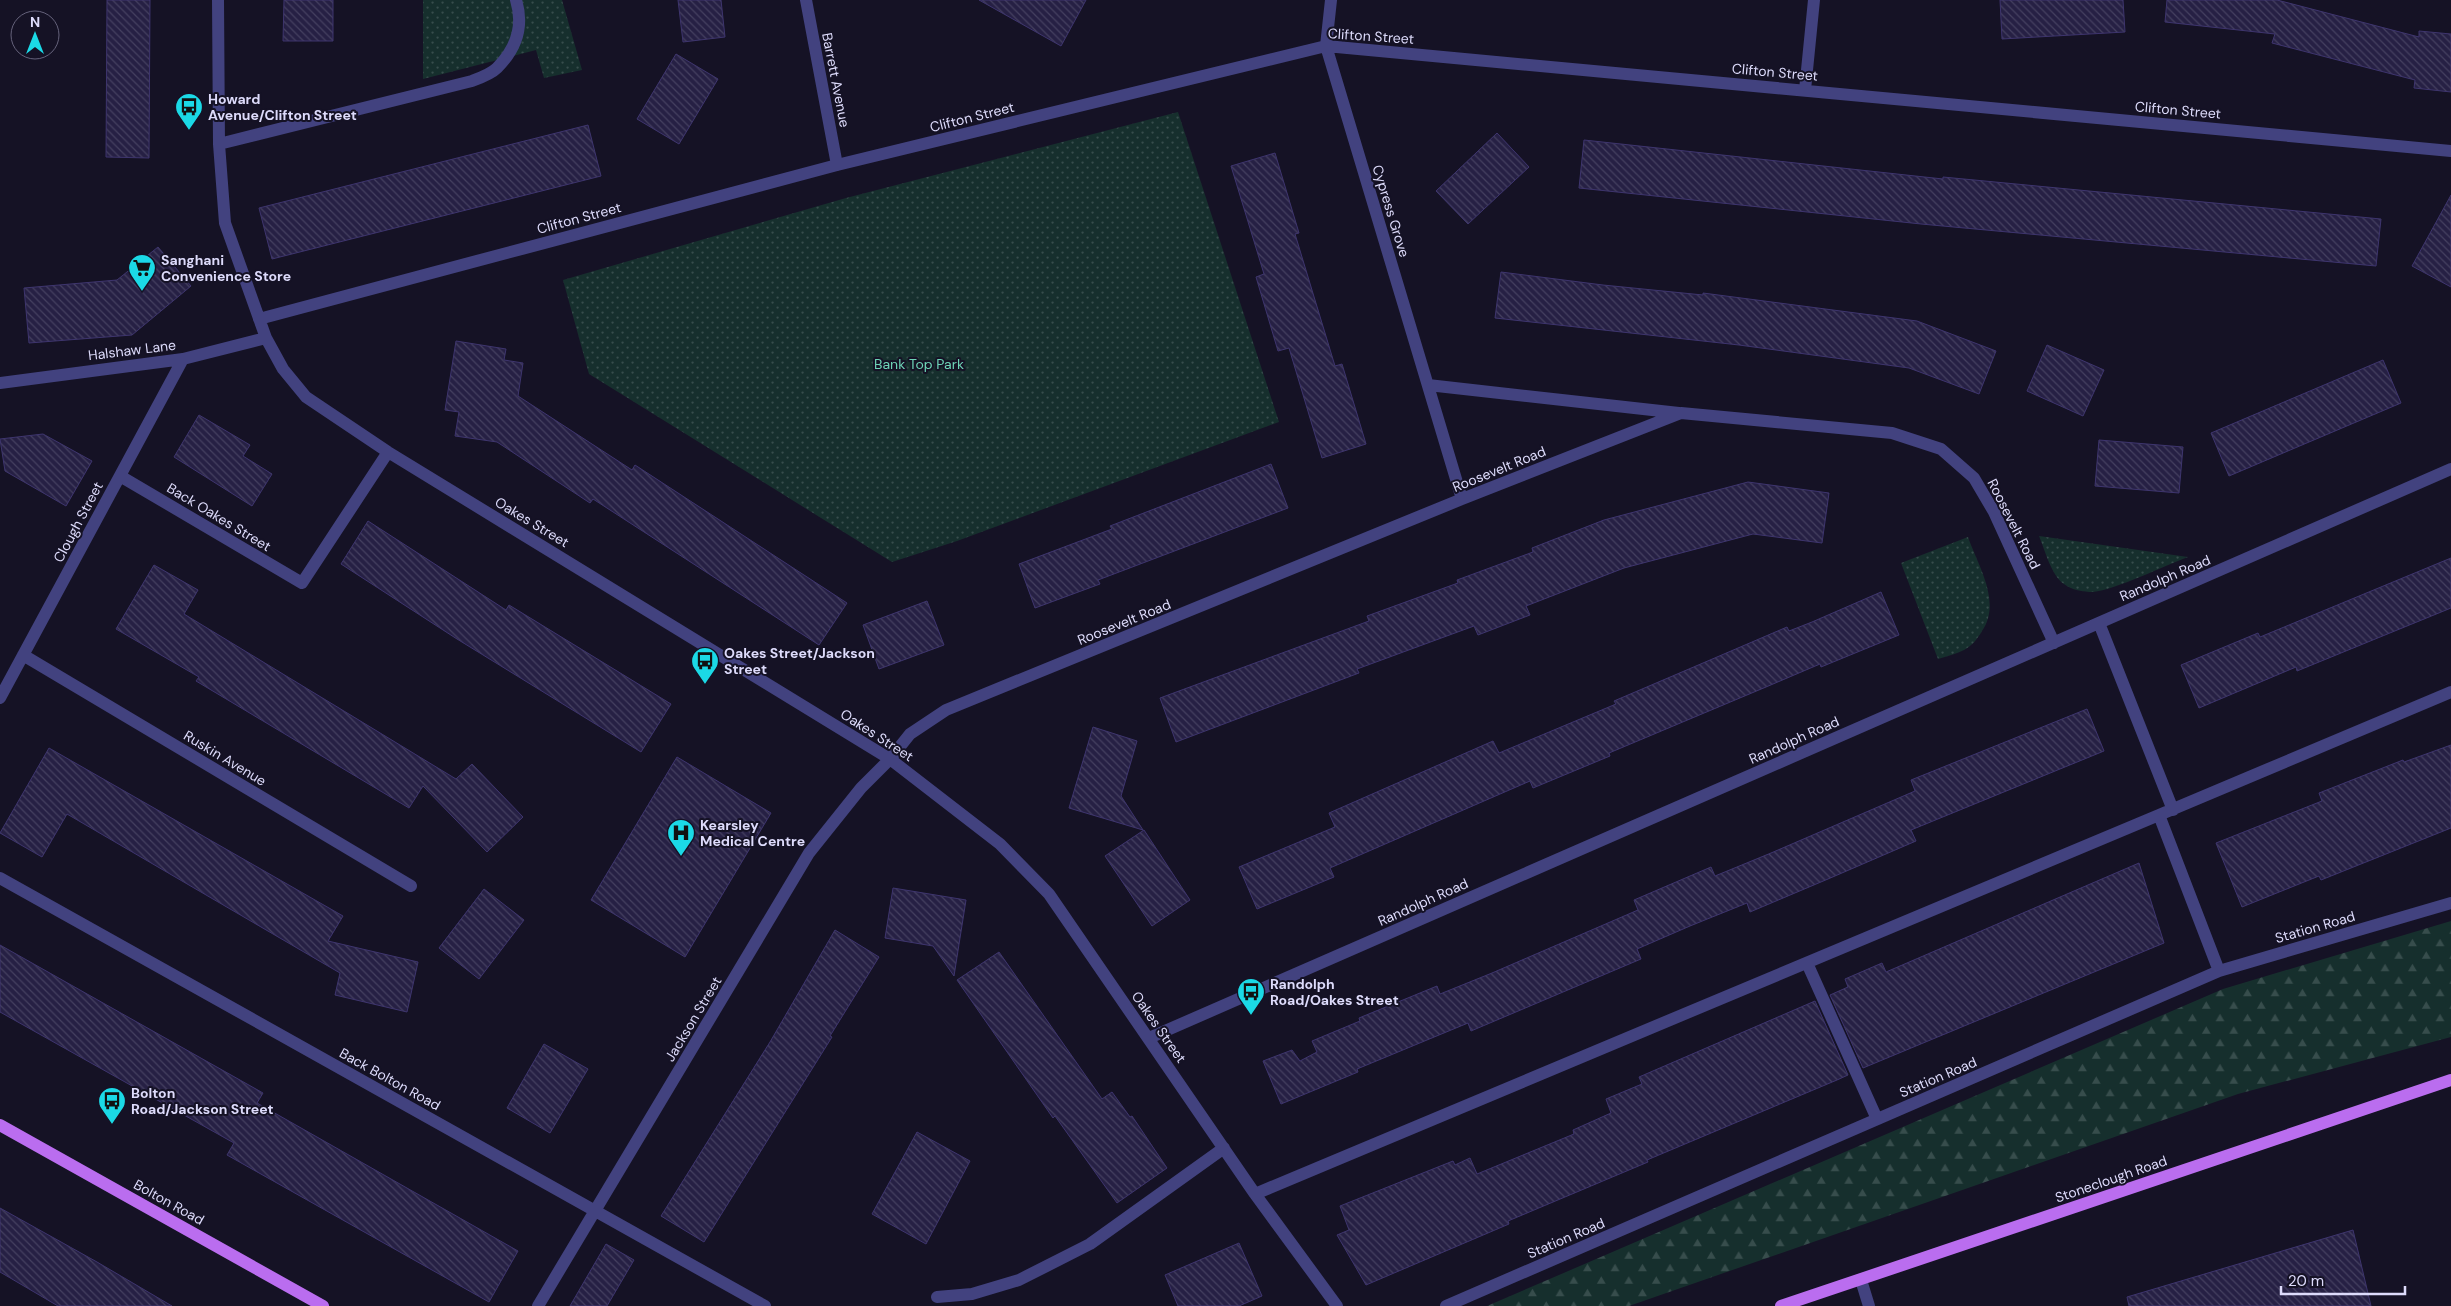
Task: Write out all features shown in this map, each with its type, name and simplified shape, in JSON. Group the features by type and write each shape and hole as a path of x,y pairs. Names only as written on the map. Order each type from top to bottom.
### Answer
{"main road":[{"name":"Stoneclough Road","path":"1781,1306 2451,1080"},
{"name":"Bolton Road","path":"0,1125 323,1306"}],"street":[{"name":"Oakes Street","path":"218,0 219,144 225,223 266,338 283,370 306,397 388,452 890,760 1000,844 1048,894 1256,1194 1337,1306"},
{"path":"219,144 472,81 496,70 512,47 519,31 521,16 516,0"},
{"name":"Barrett Avenue","path":"806,0 837,165"},
{"path":"1326,46 1331,0"},
{"path":"1805,90 1814,0"},
{"name":"Clifton Street","path":"259,318 837,165 1326,46 2451,151"},
{"name":"Cypress Grove","path":"1326,46 1462,500"},
{"name":"Halshaw Lane","path":"0,383 183,359 266,338"},
{"name":"Clough Street","path":"0,698 183,359"},
{"path":"1428,385 1681,414"},
{"name":"Roosevelt Road","path":"890,760 910,734 946,710 1462,500 1681,414 1892,433 1941,449 1974,478 1989,503 2054,642"},
{"name":"Back Oakes Street","path":"120,476 302,583 388,452"},
{"name":"Randolph Road","path":"1149,1038 2451,469"},
{"path":"2100,623 2173,810"},
{"name":"Ruskin Avenue","path":"23,655 411,886"},
{"path":"1256,1194 2451,692"},
{"name":"Jackson Street","path":"538,1306 809,853 861,788 890,760"},
{"path":"2159,815 2219,971"},
{"name":"Back Bolton Road","path":"0,878 765,1306"},
{"name":"Station Road","path":"1446,1306 2219,971 2451,902"},
{"path":"1807,963 1877,1119"},
{"path":"937,1297 972,1294 1019,1280 1081,1248 1224,1148"},
{"path":"1861,1280 1870,1306"}],"green space":[{"path":"423,0 562,0 582,70 544,78 536,50 423,79"},
{"name":"Bank Top Park","path":"1178,112 1279,422 957,541 892,562 589,374 563,280 846,198"},
{"path":"2039,536 2188,557 2114,587 2093,592 2082,591 2070,588 2055,575"},
{"path":"1968,537 1989,596 1988,620 1975,642 1970,646 1958,653 1938,659 1901,563"},
{"path":"2451,921 2451,1037 2238,1094 1629,1306 1487,1306 2223,989"}],"building":[{"path":"107,0 150,0 149,158 106,157"},
{"path":"284,0 333,0 333,41 283,41"},
{"path":"678,0 721,0 725,37 683,42"},
{"path":"979,0 1086,0 1061,46"},
{"path":"2000,0 2123,0 2125,32 2002,39"},
{"path":"2167,0 2277,0 2419,37 2419,31 2451,34 2451,92 2414,88 2415,80 2272,43 2275,34 2165,22"},
{"path":"676,54 718,79 679,144 637,119"},
{"path":"588,125 601,176 272,259 259,208"},
{"path":"1497,133 1529,167 1468,224 1436,191"},
{"path":"1584,140 1943,179 1943,177 2381,219 2376,266 1921,224 1579,188"},
{"path":"1275,153 1299,233 1295,234 1335,366 1342,364 1366,444 1322,458 1289,348 1278,351 1256,277 1264,274 1231,166"},
{"path":"2451,195 2451,287 2412,266"},
{"path":"158,247 191,286 132,335 29,343 24,288 117,280"},
{"path":"1501,272 1603,285 1703,295 1703,293 1917,321 1996,351 1979,394 1909,368 1739,345 1495,318"},
{"path":"456,341 506,349 504,360 523,363 518,396 632,470 635,465 847,603 819,645 593,499 590,503 497,442 455,436 459,412 445,410"},
{"path":"2047,345 2104,370 2083,416 2027,391"},
{"path":"2383,360 2401,403 2229,476 2211,433"},
{"path":"199,415 250,445 243,456 272,474 252,506 174,457"},
{"path":"43,434 92,461 66,506 5,471 0,439"},
{"path":"2099,440 2183,447 2179,493 2095,486"},
{"path":"1271,464 1288,508 1098,580 1100,584 1035,608 1019,564 1112,529 1110,526"},
{"path":"1748,482 1829,493 1822,543 1753,534 1624,568 1526,606 1530,615 1478,635 1474,626 1357,669 1359,673 1176,742 1160,698 1369,621 1367,616 1458,583 1457,580 1533,552 1532,548 1604,520"},
{"path":"368,521 506,610 509,605 671,704 641,752 457,639 341,564"},
{"path":"2451,558 2451,608 2297,671 2296,667 2199,708 2181,665 2258,633 2260,637"},
{"path":"154,565 198,590 184,614 456,779 472,764 523,817 487,852 423,786 409,808 196,681 199,677 116,629"},
{"path":"1881,592 1899,635 1821,667 1820,664 1609,753 1610,756 1533,788 1530,781 1330,868 1334,877 1257,909 1239,867 1335,827 1329,813 1493,741 1499,753 1616,704 1614,701 1787,627 1789,631"},
{"path":"927,601 944,645 879,669 863,625"},
{"path":"2087,709 2104,751 1911,830 1916,841 1828,879 1750,912 1747,903 1690,926 1637,949 1641,959 1471,1031 1468,1023 1357,1069 1358,1072 1281,1104 1263,1061 1292,1050 1300,1061 1317,1052 1312,1041 1360,1021 1359,1018 1437,986 1440,994 1492,973 1638,910 1634,900 1711,867 1715,876 1771,853 1915,791 1911,780"},
{"path":"1093,727 1137,741 1121,796 1143,830 1069,808"},
{"path":"2451,745 2451,828 2321,880 2319,876 2242,907 2216,843 2322,801 2319,793 2403,760 2404,762"},
{"path":"49,748 343,916 328,941 418,962 407,1012 335,995 340,973 67,814 42,857 0,833"},
{"name":"Kearsley Medical Centre","path":"677,757 771,813 685,957 591,900"},
{"path":"1144,830 1190,900 1152,926 1105,856"},
{"path":"2139,863 2164,943 1863,1068 1830,995 1848,987 1845,979 1882,963 1886,972"},
{"path":"893,888 966,900 954,976 933,946 885,938"},
{"path":"484,889 524,920 479,979 439,948"},
{"path":"835,930 879,957 830,1036 832,1037 704,1242 661,1216 770,1042"},
{"path":"0,945 263,1093 257,1103 518,1251 489,1302 227,1155 234,1143 0,1012"},
{"path":"999,952 1102,1099 1112,1092 1130,1117 1132,1116 1167,1168 1117,1203 1055,1116 1053,1118 957,980"},
{"path":"1815,1001 1848,1075 1647,1160 1648,1162 1508,1221 1509,1224 1366,1285 1337,1235 1349,1230 1340,1206 1453,1161 1455,1165 1470,1158 1477,1174 1574,1134 1573,1130 1611,1113 1606,1099 1642,1084 1639,1077"},
{"path":"544,1044 588,1069 550,1133 507,1108"},
{"path":"917,1132 970,1161 926,1244 872,1214"},
{"path":"0,1208 172,1306 58,1306 0,1272"},
{"path":"2353,1230 2371,1306 2129,1306 2127,1297"},
{"path":"1239,1243 1262,1296 1239,1306 1178,1306 1165,1275"},
{"path":"606,1244 634,1260 607,1306 570,1306"}],"place":[{"name":"Howard Avenue/Clifton Street","path":"189,131"},
{"name":"Sanghani Convenience Store","path":"142,292"},
{"name":"Oakes Street/Jackson Street","path":"705,685"},
{"name":"Kearsley Medical Centre","path":"681,857"},
{"name":"Randolph Road/Oakes Street","path":"1251,1016"},
{"name":"Bolton Road/Jackson Street","path":"112,1125"}]}
